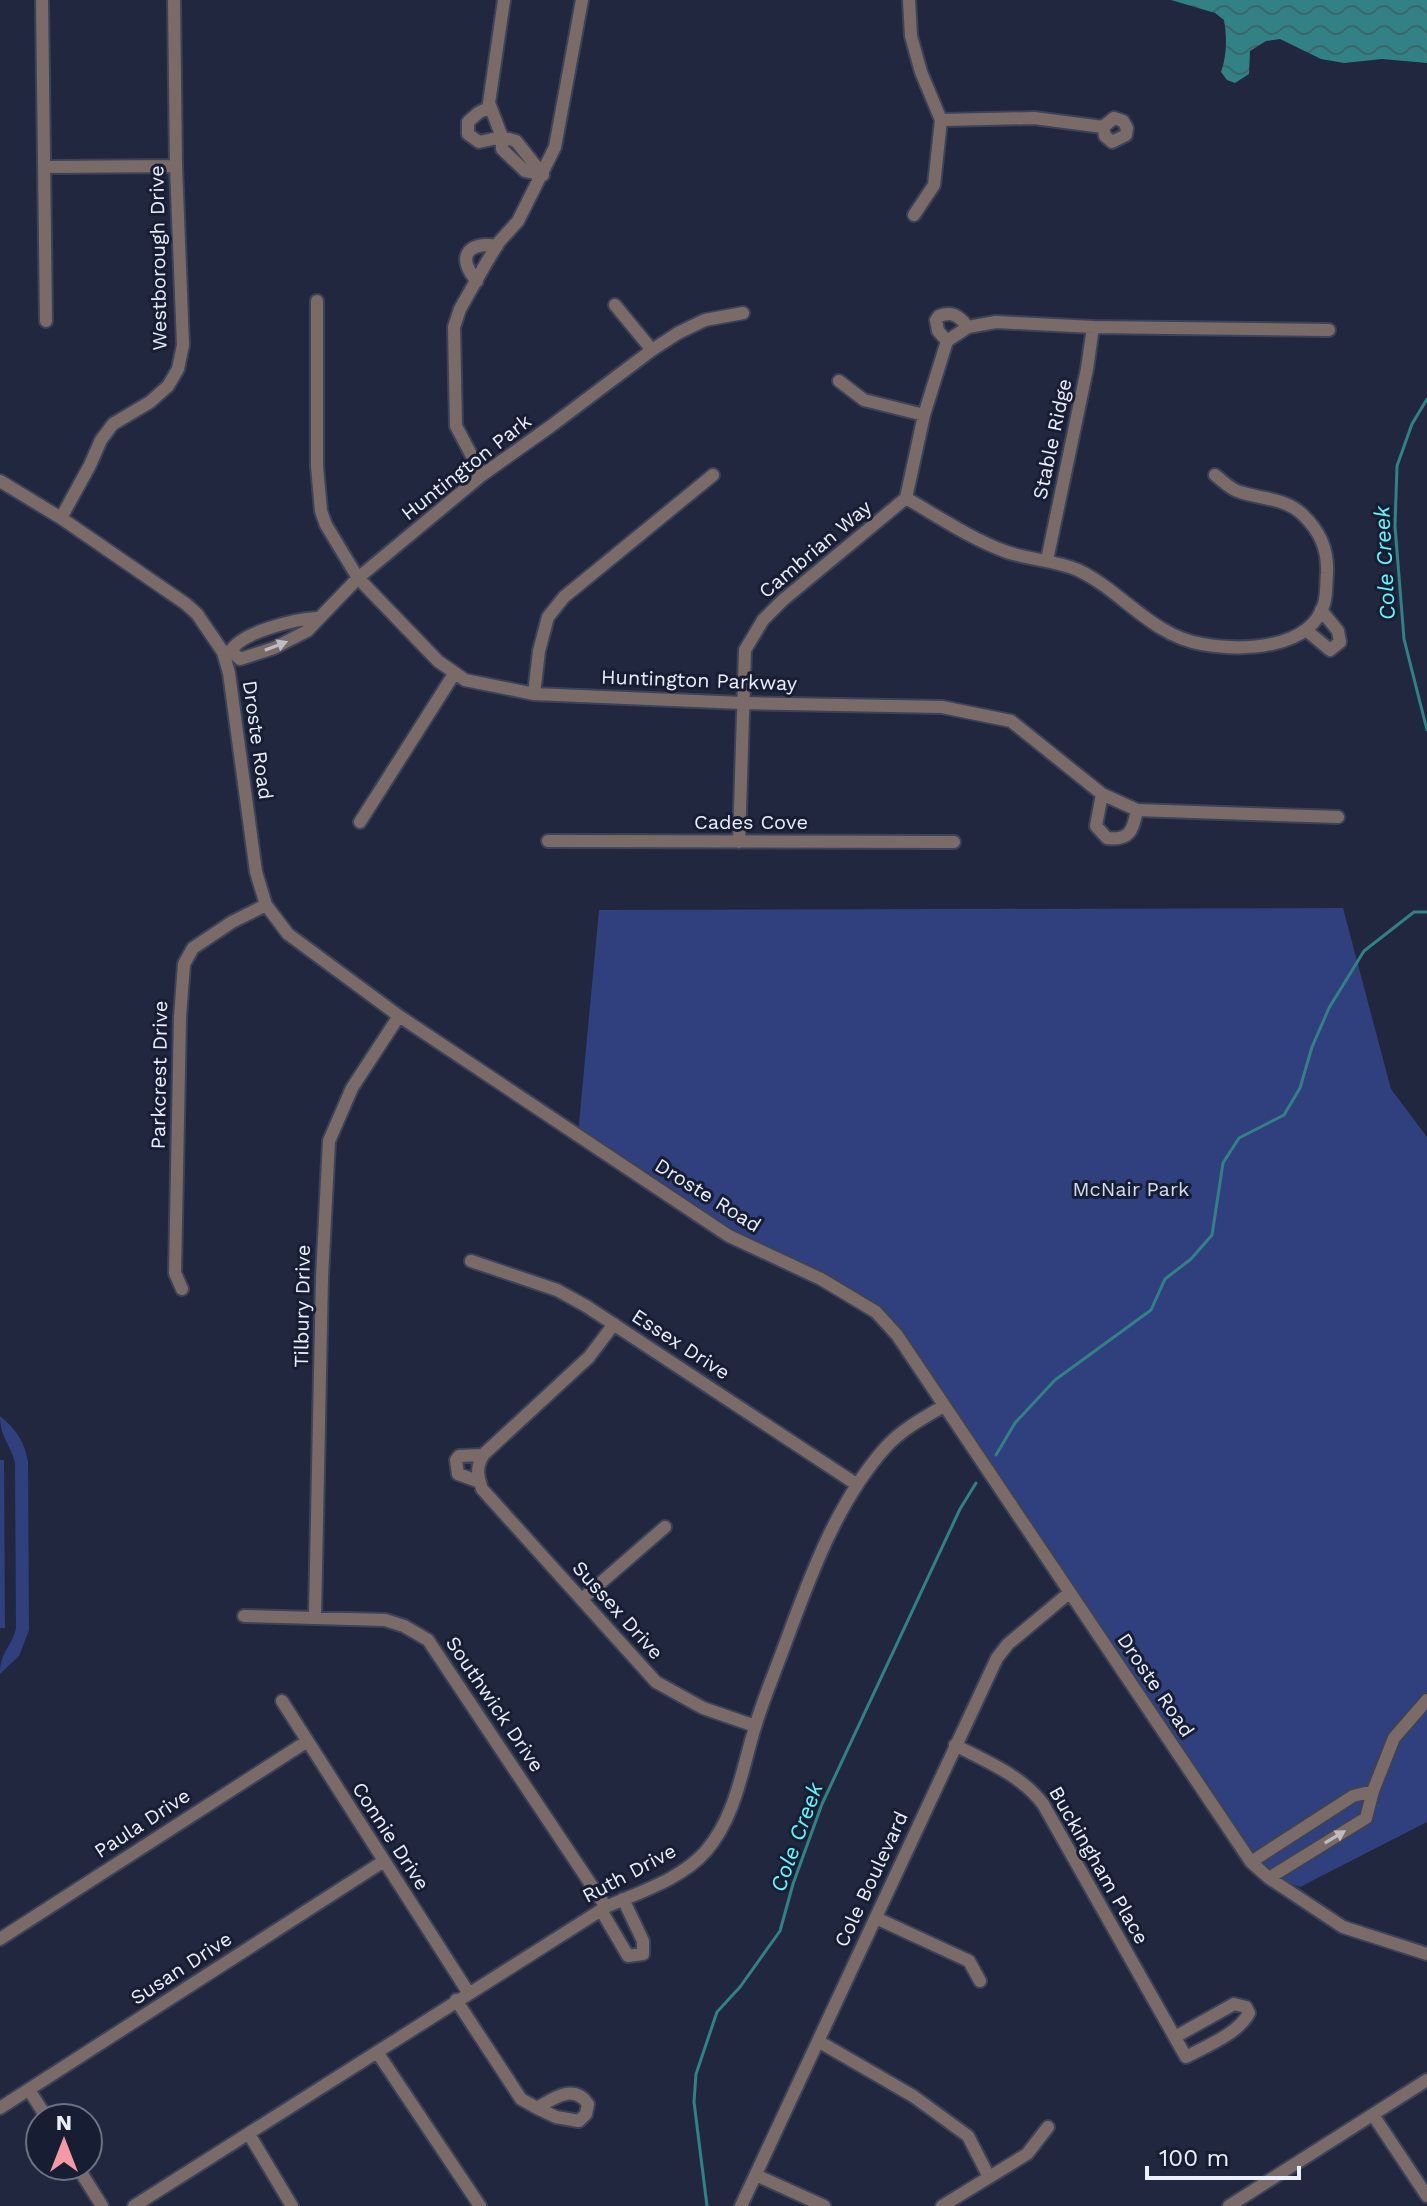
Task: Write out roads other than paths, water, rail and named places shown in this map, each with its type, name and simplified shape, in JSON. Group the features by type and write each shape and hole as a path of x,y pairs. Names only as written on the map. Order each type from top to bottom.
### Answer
{"street":[{"path":"42,0 46,321"},
{"name":"Westborough Drive","path":"61,518 101,440 113,424 150,402 168,386 178,369 183,345 174,0"},
{"path":"502,137 489,103 504,0"},
{"path":"482,475 456,426 454,327 460,309 497,246 518,221 555,147 582,0"},
{"path":"909,0 911,36 921,72 941,120 934,185 914,215"},
{"path":"490,107 468,122 468,134 479,142 502,137 516,141 543,175"},
{"path":"941,120 1034,118 1103,127"},
{"path":"45,167 176,166"},
{"path":"477,281 469,273 465,261 469,252 473,247 484,244 497,246"},
{"name":"Huntington Parkway","path":"317,301 317,466 321,511 341,553 358,578 438,661 465,680 534,694 942,707 1011,721 1102,794 1137,810 1338,817"},
{"path":"615,305 652,350"},
{"name":"Huntington Park","path":"227,651 240,659 274,648 307,631 358,578 482,475 652,350 705,320 743,313"},
{"path":"947,341 938,331 936,320 939,316 951,313 960,317 968,327"},
{"path":"1215,475 1238,492 1292,506 1323,541 1327,561 1324,606 1306,630 1277,643 1239,647 1200,644 1162,630 1078,570 1010,553 980,541 906,498 924,415 947,341 968,327 996,322 1093,327 1329,330"},
{"name":"Stable Ridge","path":"1047,560 1093,327"},
{"path":"839,381 864,400 924,415"},
{"path":"534,694 539,651 548,617 564,597 713,475"},
{"name":"Droste Road","path":"0,481 174,594 197,614 227,651 256,872 266,905 288,934 399,1016 729,1236 821,1279 876,1312 897,1335 1251,1862 1269,1878 1343,1927 1427,1954"},
{"name":"Cambrian Way","path":"739,842 745,650 763,620 906,498"},
{"path":"1306,630 1330,650 1340,642 1338,631 1321,610"},
{"path":"227,651 241,639 287,622 317,618"},
{"path":"360,822 454,674"},
{"path":"1102,794 1096,826 1107,838 1118,840 1128,837 1133,830 1137,810"},
{"name":"Cades Cove","path":"548,841 954,842"},
{"name":"Parkcrest Drive","path":"182,1289 175,1273 180,1009 184,964 193,948 232,922 266,905"},
{"name":"Tilbury Drive","path":"315,1616 322,1277 329,1141 352,1088 399,1016"},
{"name":"Essex Drive","path":"471,1261 557,1290 614,1324 856,1484"},
{"name":"Sussex Drive","path":"614,1324 589,1357 483,1455 459,1456 456,1460 458,1474 480,1482 482,1489 656,1682 703,1708 755,1726"},
{"name":"Ruth Drive","path":"134,2206 468,1992 604,1908 666,1880 706,1851 724,1823 738,1790 755,1726 806,1587 856,1484 887,1445 944,1406"},
{"path":"480,1482 477,1469 483,1455"},
{"path":"582,1599 665,1527"},
{"name":"Cole Boulevard","path":"741,2206 1002,1650 1069,1593"},
{"name":"Southwick Drive","path":"244,1616 385,1620 404,1626 428,1640 604,1908 628,1956 643,1954 643,1941 623,1899"},
{"path":"1269,1878 1366,1818 1394,1738 1427,1700"},
{"name":"Connie Drive","path":"282,1701 468,1992"},
{"name":"Paula Drive","path":"0,1939 306,1742"},
{"name":"Buckingham Place","path":"955,1745 1015,1777 1032,1790 1043,1804 1175,2037"},
{"path":"1251,1862 1353,1796 1373,1791"},
{"name":"Susan Drive","path":"0,2108 384,1861"},
{"path":"876,1918 969,1961 980,1981"},
{"path":"456,2000 521,2099 537,2108"},
{"path":"1234,2004 1246,2007 1249,2013 1245,2021 1186,2057 1175,2037 1234,2004"},
{"path":"818,2041 913,2096 968,2136 989,2177"},
{"path":"377,2052 480,2206"},
{"path":"1229,2206 1427,2080"},
{"path":"29,2090 37,2102"},
{"path":"1373,2115 1427,2196"},
{"path":"942,2206 1027,2154 1048,2127"},
{"path":"249,2134 292,2206"},
{"path":"756,2175 824,2206"},
{"path":"87,2182 102,2206"}],"water":[{"path":"1171,0 1427,0 1427,63 1382,59 1344,63 1321,59 1280,39 1266,41 1250,51 1249,74 1235,83 1227,80 1221,72 1226,46 1224,20 1215,13"}],"waterway":[{"name":"Cole Creek","path":"1427,399 1412,424 1397,466 1395,526 1404,639 1427,730"},
{"name":"Cole Creek","path":"996,1455 1015,1423 1055,1380 1151,1310 1165,1279 1191,1259 1212,1235 1223,1163 1239,1138 1284,1115 1300,1088 1312,1047 1329,1008 1364,951 1414,912 1427,912"},
{"name":"Cole Creek","path":"707,2206 694,2102 696,2074 717,2012 740,1987 780,1931 793,1884 822,1804 960,1509 976,1483"}],"park label":[{"name":"McNair Park","path":"1131,1189"}]}
